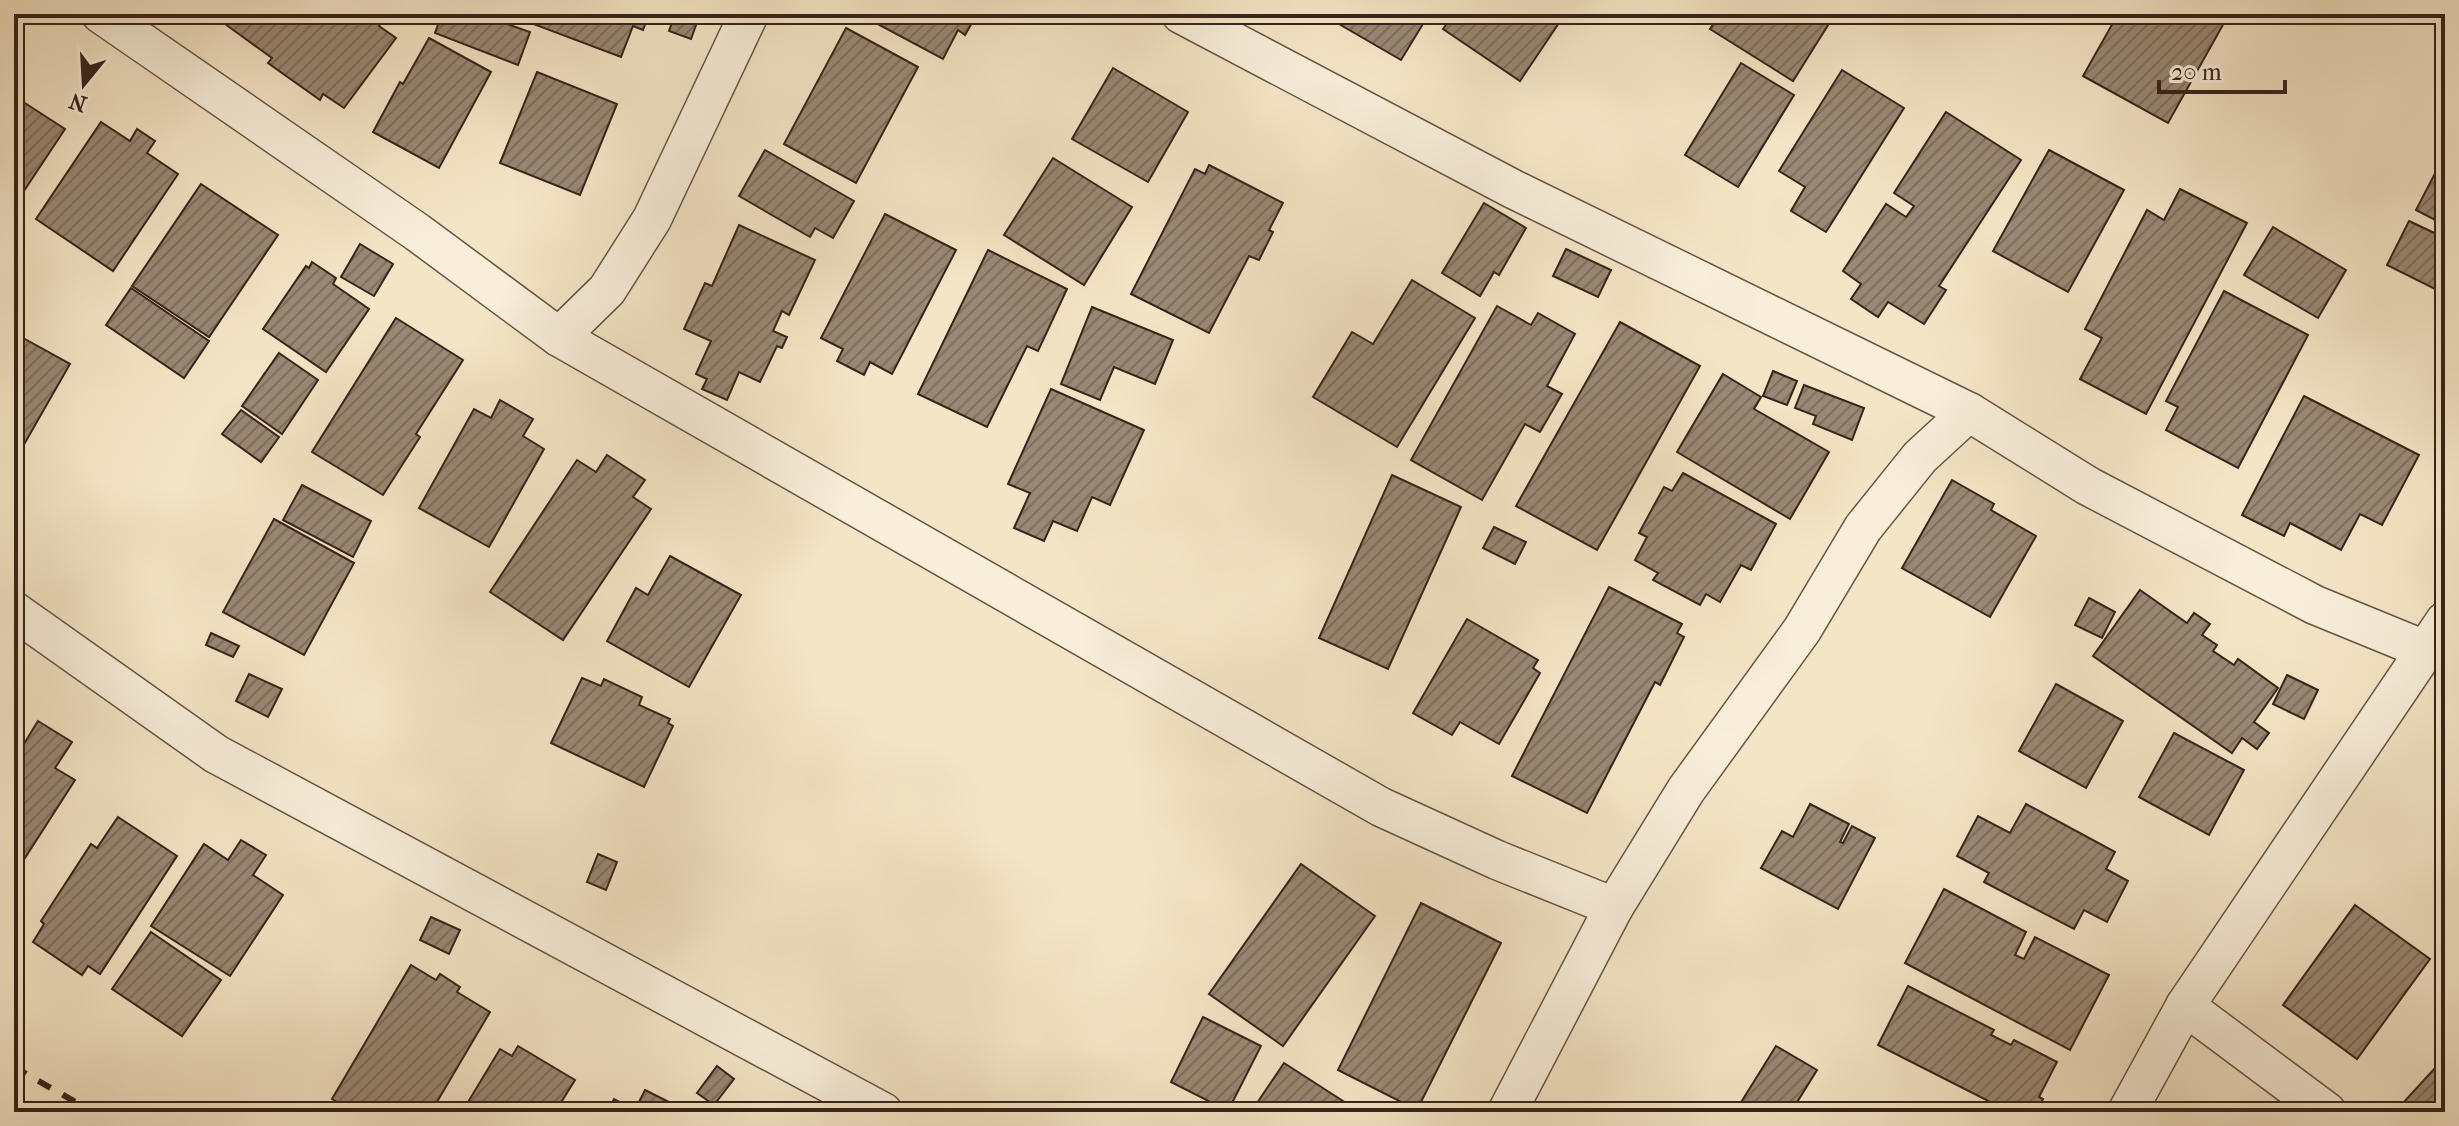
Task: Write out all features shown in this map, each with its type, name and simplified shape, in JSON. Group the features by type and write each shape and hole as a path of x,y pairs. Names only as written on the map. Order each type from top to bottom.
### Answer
{"street":[{"path":"101,14 417,232 559,337 1381,807 1497,860 1614,907"},
{"path":"559,337 607,290 652,219 749,14"},
{"path":"1181,14 1527,196 1969,412 2088,486 2301,598 2435,636 2185,1006 2127,1112"},
{"path":"1507,1112 1614,907 1686,790 1802,630 1863,528 1920,457 1969,412"},
{"path":"14,611 216,754 883,1112"},
{"path":"2185,1006 2327,1112"}],"building":[{"path":"378,14 384,19 379,26 396,38 344,108 323,94 320,100 268,63 272,58 214,16"},
{"path":"442,14 478,14 530,32 518,65 435,33"},
{"path":"531,14 649,14 643,30 633,26 621,57 528,22"},
{"path":"675,14 700,14 691,39 669,31"},
{"path":"859,14 977,14 965,35 958,30 943,59"},
{"path":"1336,14 1429,14 1401,60 1332,20"},
{"path":"1454,14 1565,14 1520,81 1443,29"},
{"path":"1720,14 1835,14 1793,81 1710,29"},
{"path":"2118,14 2229,14 2168,123 2083,76"},
{"path":"846,28 918,67 856,183 784,144"},
{"path":"429,38 491,72 439,168 373,132"},
{"path":"1741,63 1794,95 1738,187 1685,155"},
{"path":"1113,68 1188,112 1148,182 1072,139"},
{"path":"1842,70 1904,108 1826,232 1791,211 1805,187 1779,171"},
{"path":"537,72 617,104 580,195 500,163"},
{"path":"14,96 65,129 14,206"},
{"path":"1946,112 2021,160 1939,286 1946,290 1924,324 1888,302 1878,317 1851,299 1861,284 1843,271 1886,204 1906,217 1914,206 1894,193"},
{"path":"101,122 130,141 137,129 155,141 147,153 178,174 113,271 36,219"},
{"path":"765,150 854,201 833,238 815,228 810,237 739,196"},
{"path":"2049,150 2124,190 2068,292 1993,251"},
{"path":"2445,154 2445,225 2416,210"},
{"path":"1053,158 1132,207 1084,285 1004,235"},
{"path":"1209,165 1283,203 1269,230 1273,232 1259,260 1249,256 1209,333 1131,294 1195,169 1205,174"},
{"path":"201,184 278,235 209,337 132,286"},
{"path":"2180,189 2247,223 2146,414 2080,379 2102,338 2085,329 2147,210 2164,220"},
{"path":"1484,203 1526,228 1499,275 1494,272 1480,296 1442,273"},
{"path":"885,214 956,250 892,374 870,362 864,375 837,361 843,349 821,338"},
{"path":"2409,221 2445,238 2445,294 2387,265"},
{"path":"739,225 815,260 789,315 782,311 773,331 787,337 782,348 777,346 760,382 739,372 727,400 702,389 707,379 696,374 711,341 684,329 705,283 712,286"},
{"path":"2273,227 2346,270 2318,318 2244,275"},
{"path":"360,244 393,264 374,296 341,277"},
{"path":"1566,249 1611,270 1598,297 1553,276"},
{"path":"988,250 1067,289 1038,351 1027,346 987,427 918,394"},
{"path":"312,262 336,278 333,284 369,309 326,372 263,329 306,266 309,268"},
{"path":"1412,280 1475,318 1397,447 1313,397 1352,332 1373,344"},
{"path":"131,288 209,341 184,378 106,325"},
{"path":"2224,291 2308,335 2238,468 2166,430 2178,407 2166,401"},
{"path":"1497,306 1531,325 1538,313 1575,334 1547,386 1562,394 1540,432 1525,424 1482,500 1411,460"},
{"path":"1092,307 1173,340 1155,384 1114,367 1100,400 1061,384"},
{"path":"396,318 463,360 416,434 420,437 383,495 312,452"},
{"path":"1620,322 1700,366 1597,550 1516,506"},
{"path":"14,333 70,364 14,462"},
{"path":"279,353 318,380 282,434 242,406"},
{"path":"1773,371 1797,381 1787,405 1763,396"},
{"path":"1723,374 1761,397 1754,409 1829,452 1790,519 1677,452"},
{"path":"1804,385 1864,408 1852,440 1813,424 1816,416 1795,408"},
{"path":"1051,389 1144,430 1110,505 1092,497 1077,531 1053,521 1044,541 1014,528 1030,493 1008,484"},
{"path":"2304,396 2419,455 2382,525 2360,514 2341,550 2290,523 2284,536 2242,515"},
{"path":"500,400 533,419 523,436 544,449 489,547 419,508 474,409 491,418"},
{"path":"241,410 279,437 261,462 222,434"},
{"path":"607,455 645,480 633,497 651,509 563,640 490,592 577,460 596,472"},
{"path":"1683,473 1776,524 1751,570 1741,565 1720,602 1706,594 1700,605 1653,580 1658,573 1635,560 1647,537 1639,533 1664,487 1672,491"},
{"path":"1392,475 1461,507 1388,669 1319,638"},
{"path":"1952,480 1994,504 1991,510 2036,536 1990,617 1902,568"},
{"path":"302,485 371,521 353,557 283,520"},
{"path":"274,519 354,563 304,655 223,612"},
{"path":"1494,527 1526,542 1515,564 1483,548"},
{"path":"670,556 741,595 689,687 607,641 636,588 648,595"},
{"path":"1609,587 1682,624 1677,633 1684,637 1660,685 1655,682 1587,813 1512,776"},
{"path":"2140,590 2187,623 2194,613 2210,624 2202,635 2217,645 2213,651 2234,665 2238,659 2278,688 2254,722 2269,733 2257,749 2242,738 2232,753 2093,656"},
{"path":"2089,598 2115,612 2102,638 2075,625"},
{"path":"1467,619 1538,660 1533,668 1540,673 1499,744 1460,722 1452,735 1413,713"},
{"path":"211,633 239,646 233,657 206,645"},
{"path":"249,674 282,689 268,717 236,701"},
{"path":"2287,675 2318,690 2304,719 2273,704"},
{"path":"582,678 601,686 604,679 642,697 639,705 670,719 668,723 673,726 644,787 551,743"},
{"path":"2056,684 2123,721 2086,788 2019,751"},
{"path":"38,721 72,742 55,768 75,780 14,875 14,741 22,747"},
{"path":"2174,733 2244,770 2209,835 2139,797"},
{"path":"1810,804 1849,824 1840,842 1843,843 1852,826 1875,838 1838,909 1761,868 1782,831 1793,837"},
{"path":"2026,804 2115,852 2106,869 2128,881 2107,922 2084,910 2074,929 1984,882 1989,873 1957,856 1978,816 2010,833"},
{"path":"118,817 177,856 100,974 88,966 82,975 33,942 44,924 41,921 91,844 97,848"},
{"path":"241,840 266,855 253,875 283,895 230,976 151,926 204,844 228,860"},
{"path":"598,854 617,862 606,890 587,882"},
{"path":"1301,864 1375,916 1283,1046 1209,994"},
{"path":"1944,889 2026,932 2015,955 2024,959 2035,937 2109,975 2070,1050 1905,963"},
{"path":"1421,903 1501,943 1417,1110 1338,1070"},
{"path":"2355,905 2430,959 2357,1059 2283,1005"},
{"path":"431,917 460,930 449,954 420,940"},
{"path":"151,932 221,980 182,1036 112,989"},
{"path":"411,965 436,980 440,974 460,987 457,992 490,1012 431,1112 354,1112 332,1099"},
{"path":"1908,986 1994,1030 1991,1035 2011,1045 2014,1040 2057,1062 2039,1097 2043,1099 2037,1112 2010,1112 1878,1045"},
{"path":"1203,1017 1261,1046 1228,1111 1171,1082"},
{"path":"518,1046 575,1080 555,1112 462,1112 500,1049 512,1056"},
{"path":"1776,1046 1817,1070 1791,1112 1735,1112"},
{"path":"2445,1057 2445,1112 2412,1112 2403,1103"},
{"path":"1284,1063 1360,1112 1251,1112"},
{"path":"717,1066 734,1079 714,1105 697,1093"},
{"path":"645,1090 677,1106 674,1112 603,1112 607,1103 611,1105 614,1099 635,1110"}],"railway":[{"path":"14,1067 93,1112"}]}
